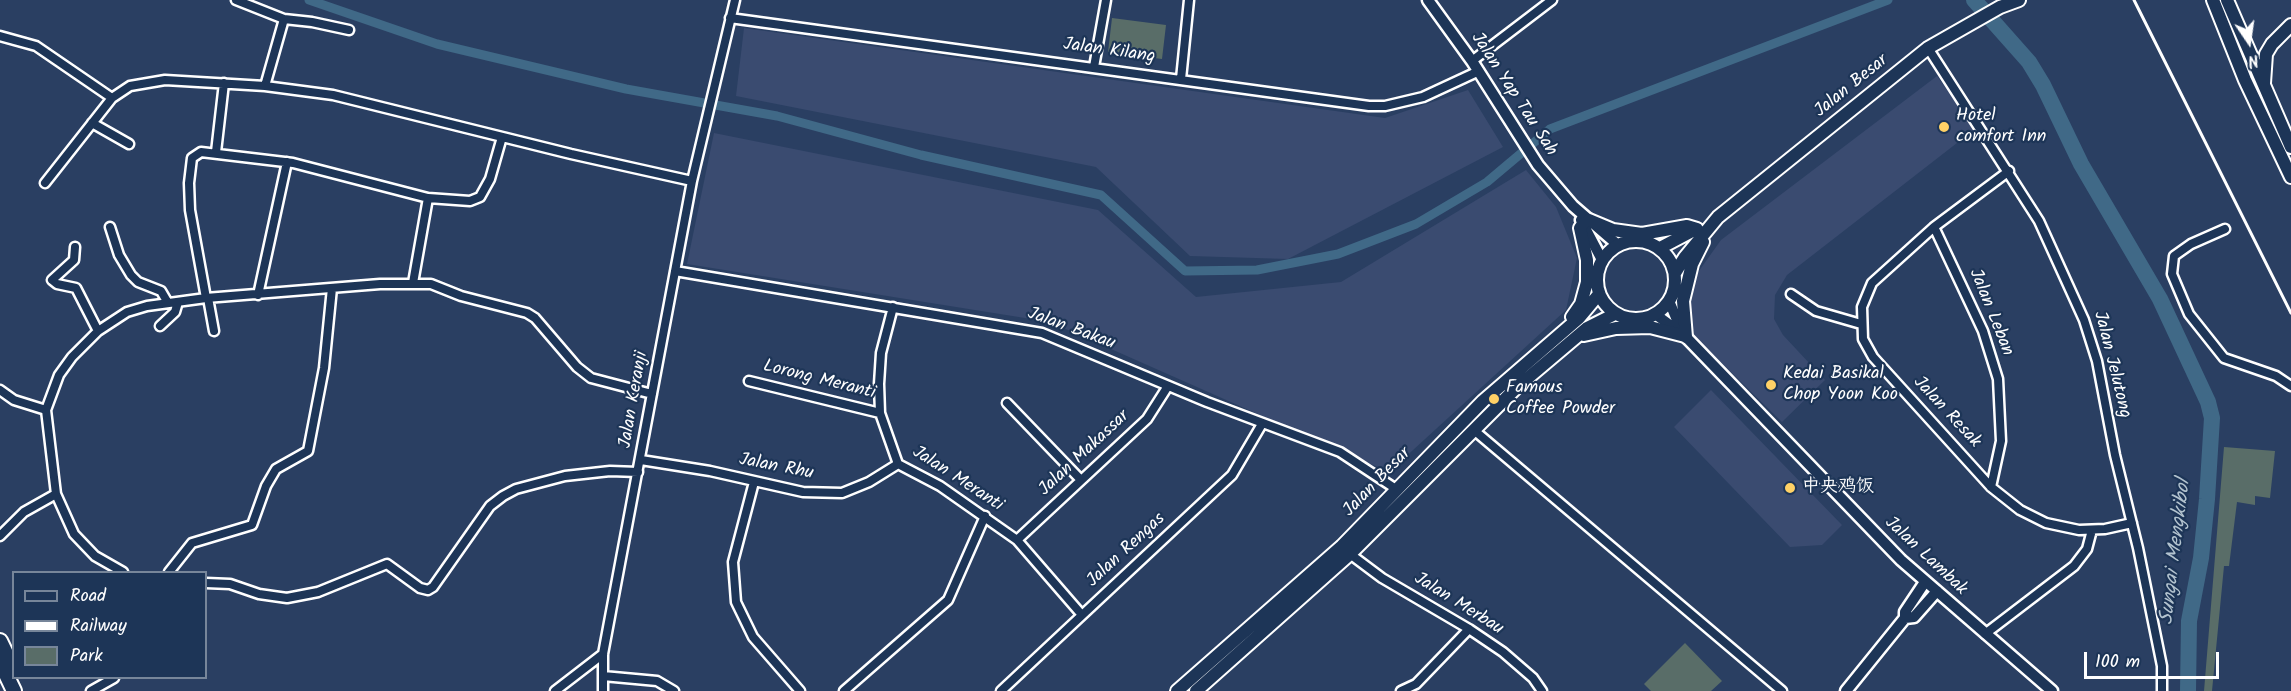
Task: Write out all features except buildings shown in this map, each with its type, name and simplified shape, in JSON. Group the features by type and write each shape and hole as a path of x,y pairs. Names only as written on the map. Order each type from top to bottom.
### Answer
{"highway":[{"path":"0,640 12,666"},
{"path":"0,662 14,691"}],"main road":[{"name":"Jalan Besar","path":"1659,248 1700,232 1928,48 2000,7 2019,0"},
{"path":"2212,0 2291,177"},
{"path":"2227,0 2291,147"},
{"path":"2264,89 2266,54 2272,44 2291,25"},
{"path":"1586,222 1613,230 1642,234 1687,226 1700,232 1704,240 1692,264 1683,300 1685,336 1660,328 1627,327 1567,336 1586,292 1587,260 1580,228 1586,222"},
{"name":"Jalan Besar","path":"1669,302 1676,283 1675,273 1700,232"},
{"path":"1669,302 1655,314 1635,319 1616,314 1605,305 1599,294 1597,271 1602,260 1618,245 1639,240 1659,248 1667,256 1675,273"},
{"name":"Jalan Besar","path":"1196,691 1350,554 1475,431 1567,336 1599,294"},
{"name":"Jalan Besar","path":"1177,691 1342,546 1483,401 1567,336 1616,314"}],"street":[{"path":"236,0 284,19 349,30"},
{"path":"730,18 735,0"},
{"path":"1094,67 1106,0"},
{"path":"1181,79 1189,0"},
{"name":"Jalan Yap Tau Sah","path":"1428,0 1479,71 1519,139 1538,165 1586,222 1618,245"},
{"path":"1472,61 1552,0"},
{"name":"Jalan Kilang","path":"730,18 1385,106 1423,97 1479,71"},
{"name":"Jalan Keranji","path":"603,691 603,654 675,271 692,181 730,18"},
{"path":"265,86 284,19"},
{"path":"0,36 36,46 112,98"},
{"name":"Jalan Jelutong","path":"1928,48 2039,221 2084,320 2097,361 2132,523 2162,666 2162,691"},
{"path":"45,183 112,98 130,86 165,80 265,86 333,95 692,181"},
{"path":"216,152 224,83"},
{"path":"92,123 129,144"},
{"path":"214,331 190,210 189,183 192,158 195,155 201,152 216,152 287,162 428,198 470,201 480,197 490,179 502,137"},
{"path":"258,296 287,162"},
{"name":"Jalan Resak","path":"2009,171 1934,227 1872,283 1862,307 1863,339 1873,357 2007,502 2033,518 2061,527 2092,530 2132,523"},
{"path":"413,283 428,198"},
{"name":"Jalan Yap Tau Sah","path":"1586,222 1602,260"},
{"path":"110,226 119,255 131,275 138,282 161,291 173,303 176,312 160,326"},
{"name":"Jalan Leban","path":"1934,227 1983,331 1998,379 2001,441 1991,487"},
{"path":"2225,230 2191,244 2174,256 2172,274 2189,314 2224,358 2276,376 2291,386"},
{"path":"75,247 74,260 52,280 57,284 76,288 98,331"},
{"name":"Jalan Bakau","path":"675,271 1042,333 1262,424 1340,452 1396,489"},
{"path":"120,571 84,546 74,534 56,494 46,410 59,375 98,331 127,312 207,298 258,296 332,288 431,284 461,296 527,313 535,318 577,367 591,378 652,394"},
{"path":"171,571 192,543 252,525 266,486 276,469 308,451 324,368 332,288"},
{"path":"1791,294 1816,311 1861,324"},
{"path":"1669,302 1685,336"},
{"name":"Jalan Meranti","path":"893,307 881,353 880,413 898,464 940,486 1017,540 1082,615"},
{"path":"1655,314 1685,336"},
{"name":"Jalan Lambak","path":"1685,336 1872,532 1925,582 2052,691"},
{"name":"Lorong Meranti","path":"749,381 880,413"},
{"name":"Jalan Makassar","path":"1017,540 1147,419 1168,386"},
{"path":"0,390 15,400 46,410"},
{"path":"1007,404 1081,480"},
{"name":"Jalan Rengas","path":"1001,691 1232,475 1262,424"},
{"path":"1475,431 1782,691"},
{"name":"Jalan Rhu","path":"641,460 710,471 803,492 842,494 869,482 898,464"},
{"path":"207,583 230,584 259,594 287,598 318,592 387,564 420,588 428,590 433,587 490,506 503,496 516,489 565,476 610,471 638,472"},
{"path":"754,482 733,562 736,602 753,637 800,691"},
{"path":"0,536 24,513 56,494"},
{"path":"844,691 948,600 985,516"},
{"path":"1985,634 2074,566 2087,549 2092,530"},
{"name":"Jalan Merbau","path":"1350,554 1382,578 1469,629 1526,671 1542,691"},
{"path":"1846,691 1905,618 1905,612 1925,582"},
{"path":"1905,618 1914,617 1937,591"},
{"path":"1401,691 1416,684 1469,629"},
{"path":"555,691 603,654"},
{"path":"603,676 657,681 675,691"},
{"path":"91,691 112,679"}],"shaded area":[{"path":"744,28 1385,118 1468,90 1503,147 1288,259 1190,256 1096,167 736,96"},
{"path":"1937,76 1975,129 1787,275 1775,295 1774,319 1783,335 1825,380 1782,422 1691,333 1690,308 1696,275 1721,240"},
{"path":"714,133 1098,210 1196,297 1341,282 1526,170 1556,207 1577,258 1566,310 1389,472 1050,322 687,264"},
{"path":"1711,390 1842,525 1822,545 1790,547 1674,427"}],"green space":[{"path":"1112,18 1166,25 1162,59 1108,52"},
{"path":"2224,447 2275,451 2270,498 2255,496 2255,505 2237,502 2229,566 2224,566 2212,691 2204,691"},
{"path":"1685,643 1722,681 1711,691 1651,691 1644,684"}],"waterway":[{"path":"309,0 437,44 626,89 777,116 921,155 1101,195 1185,271 1257,270 1338,254 1416,224 1487,182 1550,129 1888,0"},
{"name":"Sungai Mengkibol","path":"1974,0 2029,62 2043,85 2081,164 2160,299 2208,402 2212,418 2207,499 2201,558 2189,621 2188,691"}],"railway":[{"path":"2134,0 2291,313"}],"place":[{"name":"Hotel comfort Inn","path":"1944,127"},
{"name":"Kedai Basikal Chop Yoon Koo","path":"1771,385"},
{"name":"Famous Coffee Powder","path":"1494,399"},
{"name":"中央鸡饭","path":"1790,488"}]}
